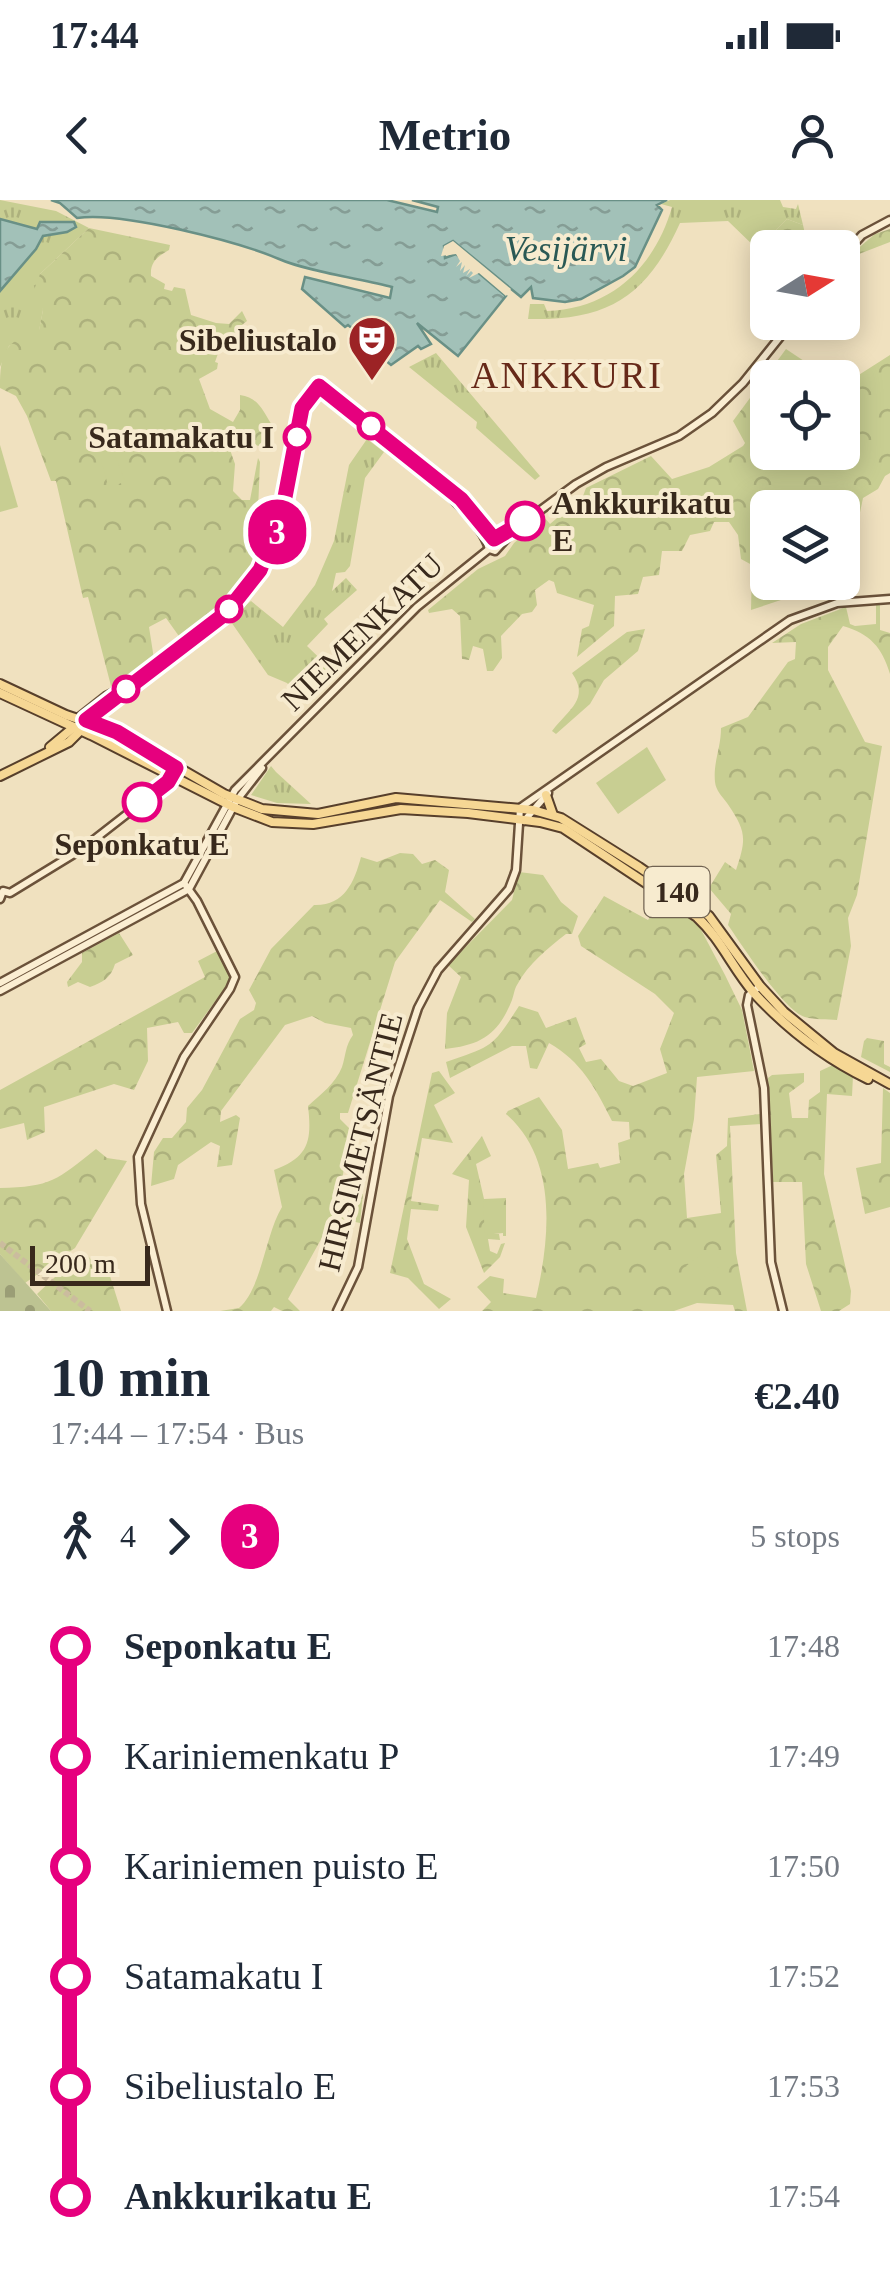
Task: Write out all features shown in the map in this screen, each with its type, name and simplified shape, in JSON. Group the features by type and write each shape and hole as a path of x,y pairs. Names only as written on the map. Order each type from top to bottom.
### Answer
{"main road":[{"name":"140","path":"0,684 272,822 302,825 380,810 521,816"},
{"name":"140","path":"0,693 134,744 174,772"},
{"path":"0,776 45,752 80,725"},
{"path":"546,795 553,815"},
{"name":"140","path":"232,802 303,814 396,798 521,816 573,833 687,908 714,934 756,988 850,1066 890,1086"},
{"name":"140","path":"533,810 579,828 710,916 756,988"},
{"path":"521,816 533,810"}],"street":[{"path":"860,237 890,220"},
{"name":"NIEMENKATU","path":"186,886 232,802 271,754 417,607 494,543 576,484 679,436 712,413 777,340"},
{"path":"80,725 226,613 260,570 281,518 302,408 317,387 461,499 494,543"},
{"path":"521,816 556,784 790,620 837,603 890,599"},
{"path":"1,898 9,900 10,892 82,849 174,772"},
{"path":"533,810 556,784"},
{"name":"HIRSIMETSÄNTIE","path":"337,1311 358,1267 390,1096 418,1008 438,970 510,890 521,816"},
{"path":"0,983 186,886"},
{"path":"0,991 186,886"},
{"path":"167,1311 141,1204 138,1156 184,1056 235,977 221,944 186,886"},
{"path":"756,988 748,999 748,1014 764,1088 771,1262 782,1311"}],"green space":[{"path":"0,200 56,211 89,228 40,274 43,310 39,331 9,346 0,367 0,291 36,249 37,229 0,219"},
{"path":"670,200 780,200 783,207 796,209 798,204 803,225 787,219 776,230 750,230 750,242 728,221 680,223 654,269 622,299 581,315 528,319 530,304 544,304 547,311 570,308 611,293 628,280 654,248 664,228 672,207 661,204"},
{"path":"787,219 803,225 804,230 776,230"},
{"path":"89,228 170,245 153,263 151,276 165,284 164,289 185,289 191,315 229,324 242,311 247,321 238,328 238,339 220,348 217,369 199,379 210,409 233,422 240,410 240,395 246,396 259,406 272,425 259,446 236,440 228,444 235,464 233,491 242,500 250,500 258,458 260,462 257,535 266,539 259,555 241,583 181,639 166,618 149,627 154,659 111,686 88,597 83,598 56,481 51,481 16,396 0,388 1,365 7,350 39,330 43,310 34,290 40,274"},
{"path":"890,229 890,242 860,254 860,247 875,234"},
{"path":"786,349 802,360 778,360"},
{"path":"436,353 540,476 535,480 476,428 477,422 409,367"},
{"path":"890,355 890,473 878,489 863,498 860,513 860,490 750,490 750,564 741,559 738,535 729,522 714,522 710,531 690,535 682,551 662,551 659,575 643,577 638,594 615,596 614,626 577,657 582,629 589,626 594,605 557,593 554,582 549,580 535,590 537,605 532,612 522,614 501,636 502,658 493,671 487,671 483,649 473,646 469,660 462,659 460,616 452,609 429,613 428,610 478,569 505,556 544,517 550,524 583,496 586,488 651,456 672,479 709,467 743,446 733,421 750,398 750,470 860,470 860,374"},
{"path":"367,439 384,452 365,478 350,566 345,572 336,573 332,591 346,578 357,590 324,619 328,624 307,646 336,674 306,704 287,683 268,675 229,619 251,601 283,627 315,585 334,541 349,465"},
{"path":"0,445 18,507 0,512"},
{"path":"116,458 125,481 109,489 101,460"},
{"path":"751,600 781,600 751,610"},
{"path":"880,604 880,630 890,633 890,674 874,643 852,629 843,626 828,647 828,670 865,742 882,746 857,895 848,918 851,946 837,1020 809,1018 786,1003 764,976 728,925 731,914 709,888 725,862 736,870 743,842 738,821 716,785 721,728 748,717 788,662 795,659 796,642 772,643 801,624 846,607 850,624 876,624 876,605"},
{"path":"645,629 638,651 604,680 590,704 556,734 552,731 578,697 572,673 627,632"},
{"path":"647,747 666,780 618,814 596,783"},
{"path":"271,766 311,804 277,803 251,795"},
{"path":"400,853 413,854 422,864 435,860 449,870 445,892 475,919 472,922 440,900 395,962 348,1113 340,1113 340,1119 349,1128 341,1190 363,1194 360,1223 337,1218 333,1233 325,1232 288,1299 300,1311 274,1307 271,1311 220,1311 239,1308 253,1288 282,1207 274,1170 295,1159 306,1146 308,1106 339,1073 353,1035 351,1028 312,1016 285,1025 221,1111 220,1122 236,1115 240,1118 232,1165 217,1167 220,1146 211,1142 178,1165 174,1179 151,1186 154,1152 163,1138 172,1138 186,1122 187,1108 202,1090 240,1019 254,1010 256,1003 249,990 271,949 314,905 333,902 346,891 361,857 377,862"},
{"path":"519,872 543,875 561,902 578,916 572,934 566,934 527,970 494,1030 469,1045 445,1049 447,1013 461,977 448,965 512,900"},
{"path":"604,896 648,920 663,898 699,926 742,1010 754,1071 697,1077 684,1174 687,1218 721,1213 716,1155 727,1146 728,1118 760,1114 761,1124 730,1126 736,1253 747,1311 735,1311 733,1305 697,1303 674,1311 482,1311 491,1302 477,1287 490,1276 504,1279 503,1293 536,1298 545,1250 546,1200 542,1176 535,1153 506,1114 508,1111 539,1097 562,1130 568,1169 620,1163 618,1143 630,1139 629,1122 612,1121 579,1067 549,1043 537,1069 530,1068 526,1046 512,1046 450,1078 446,1062 490,1044 519,1006 538,1012 546,1028 576,1017 586,1044 579,1048 586,1062 601,1059 619,1081 633,1086 667,1073 660,1049 674,1013 655,994 581,946 578,936"},
{"path":"119,933 133,955 115,964 109,976 99,983 90,987 78,982 68,987 67,982 82,962 82,953"},
{"path":"219,950 230,981 192,1033 184,1033 178,1022 147,1028 148,1061 134,1090 114,1084 44,1107 45,1132 27,1140 24,1123 0,1129 0,1090 205,977 198,961"},
{"path":"867,1038 884,1041 884,1064 890,1072 861,1057"},
{"path":"835,1064 853,1076 852,1096 827,1094 824,1174 851,1291 850,1304 839,1311 821,1311 806,1264 802,1182 773,1182 768,1078 804,1073 804,1082 789,1093 792,1118 808,1118 809,1100 820,1092 820,1071"},
{"path":"439,1071 455,1093 434,1105 453,1143 422,1138 411,1201 439,1205 438,1211 411,1209 407,1239 424,1284 451,1299 439,1309 408,1278 390,1273 432,1073"},
{"path":"883,1088 890,1093 890,1207 865,1214 856,1168 881,1163"},
{"path":"482,1136 491,1156 476,1164 484,1199 506,1198 506,1236 503,1202 485,1234 499,1234 500,1240 488,1239 490,1251 497,1254 505,1243 500,1257 484,1273 466,1227 469,1180 452,1174"},
{"path":"96,1149 107,1158 127,1161 75,1248 25,1283 0,1254 0,1188 52,1180"},
{"path":"503,1201 503,1233 485,1235 483,1202"},
{"path":"713,1246 725,1262 698,1282 686,1266"},
{"path":"83,1252 110,1276 121,1311 51,1311 37,1294 55,1277 56,1271"},
{"path":"0,1254 51,1311 0,1311"}],"water":[{"name":"Vesijärvi","path":"51,200 387,200 437,212 438,207 412,200 667,200 657,205 662,210 635,267 581,299 565,302 533,298 531,287 521,297 453,241 444,246 445,258 456,254 506,296 458,356 417,323 431,344 421,349 418,346 391,365 375,352 378,349 348,325 345,327 302,289 305,277 390,298 392,287 304,267 237,244 179,230 122,219 77,218"},
{"path":"0,219 37,229 40,222 74,222 76,227 43,236 0,291"}],"pier":[{"path":"453,241 511,289 506,296 479,273 469,278 471,271 466,276 470,269 463,273 465,265 460,271 462,262 456,267 460,261 456,254 441,256 444,246"}],"tunnel":[{"path":"0,1243 90,1311"}],"bus line":[{"name":"3","path":"142,802 168,782 176,768 117,732 86,720 226,613 244,593 271,548 281,518 302,408 319,386 461,499 494,539 525,521"}],"place":[{"name":"Sibeliustalo","path":"372,382"},
{"name":"Satamakatu I","path":"297,437"},
{"name":"Ankkurikatu E","path":"525,521"},
{"name":"Seponkatu E","path":"142,802"}],"district":[{"name":"ANKKURI","path":"567,375"}]}
